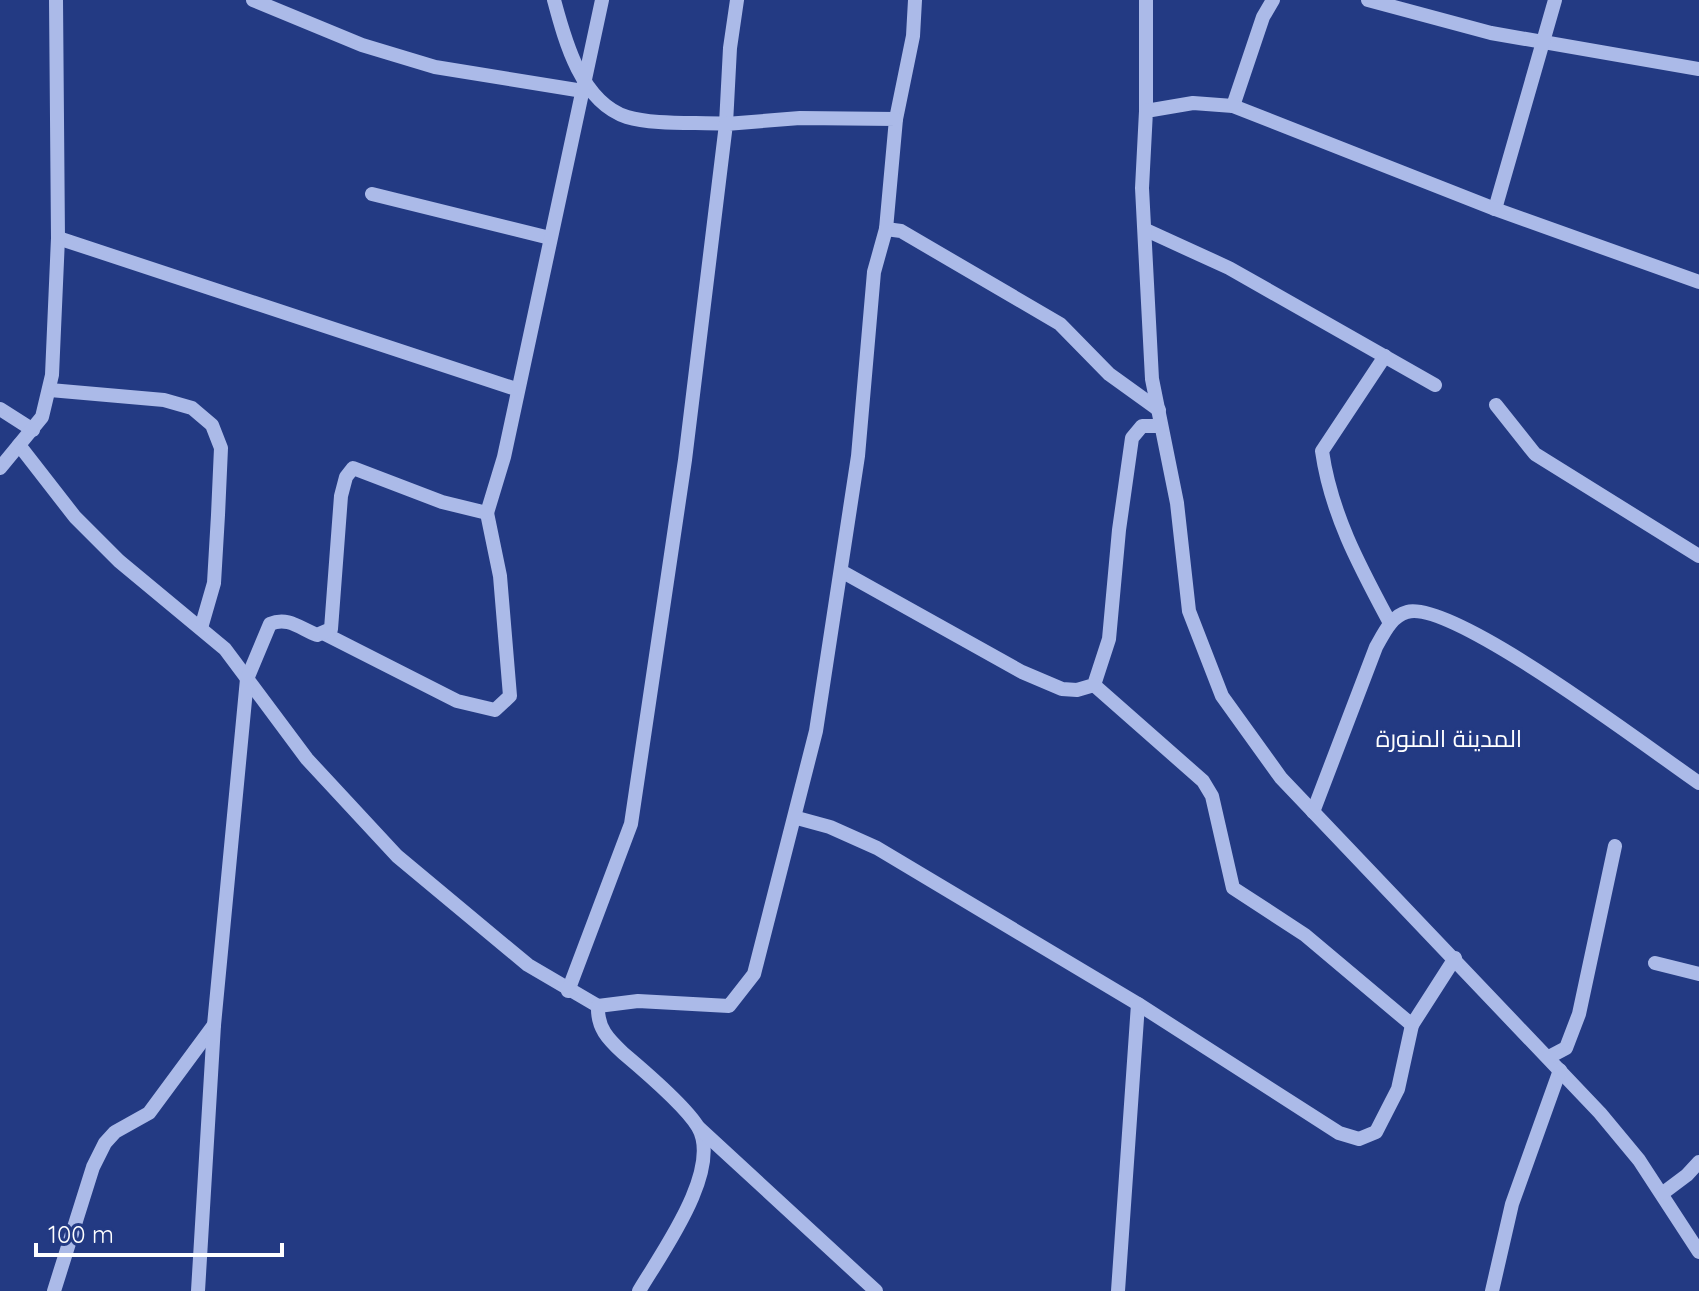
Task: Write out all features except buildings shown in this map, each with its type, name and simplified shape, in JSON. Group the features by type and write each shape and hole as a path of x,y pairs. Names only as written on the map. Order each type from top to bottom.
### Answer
{"street":[{"path":"0,468 42,417 50,390 58,238 56,0"},
{"path":"253,0 362,45 435,67 585,86"},
{"path":"554,0 568,46 585,86 597,98 629,117 726,124 800,118 896,119"},
{"path":"198,1291 214,1025 247,679 270,624 278,620 290,621 317,635 325,634 457,701 495,710 510,696 500,576 487,513 504,457 516,389 602,0"},
{"path":"568,991 631,824 685,460 726,124 730,48 737,0"},
{"path":"19,445 97,539 225,649 307,759 397,856 528,965 598,1006 638,1001 729,1006 754,974 797,818 816,731 858,456 874,272 886,229 896,119 913,36 915,0"},
{"path":"1146,0 1142,188 1152,379 1177,503 1189,611 1222,696 1248,736 1313,812 1549,1057 1639,1160 1699,1252"},
{"path":"1233,106 1258,31 1273,0"},
{"path":"1368,0 1491,33 1699,69"},
{"path":"1495,209 1555,0"},
{"path":"1146,111 1193,103 1233,106 1495,209 1699,282"},
{"path":"372,194 550,238"},
{"path":"886,229 901,231 1060,324 1109,374 1159,410"},
{"path":"1146,230 1229,268 1435,385"},
{"path":"58,238 516,389"},
{"path":"1385,356 1322,451 1327,487 1355,557 1390,623"},
{"path":"50,390 105,392 164,400 192,408 212,425 221,448 218,515 214,583 201,628"},
{"path":"1496,405 1535,454 1699,556"},
{"path":"0,409 33,430"},
{"path":"1094,685 1109,639 1119,530 1132,438 1142,426 1161,426"},
{"path":"325,634 333,617 341,496 346,477 353,468 442,502 487,513"},
{"path":"841,571 1022,672 1062,689 1077,690 1094,685"},
{"path":"1313,812 1376,647 1390,623 1407,612 1425,612 1498,644 1699,783"},
{"path":"1094,685 1203,781 1212,796 1227,874 1233,888 1305,935 1412,1025"},
{"path":"797,818 830,827 877,848 1138,1004 1339,1133 1359,1139 1376,1132 1387,1113 1398,1089 1412,1025 1455,958"},
{"path":"1549,1057 1566,1048 1579,1014 1615,846"},
{"path":"1655,963 1699,974"},
{"path":"1118,1291 1138,1004"},
{"path":"598,1006 599,1027 613,1044 876,1291"},
{"path":"54,1291 93,1167 105,1143 115,1132 149,1113 214,1025"},
{"path":"1492,1291 1512,1204 1560,1070"},
{"path":"639,1291 685,1215 703,1157 699,1128"},
{"path":"1663,1193 1699,1162"}],"district":[{"name":"المدينة المنورة","path":"1449,738"}]}
